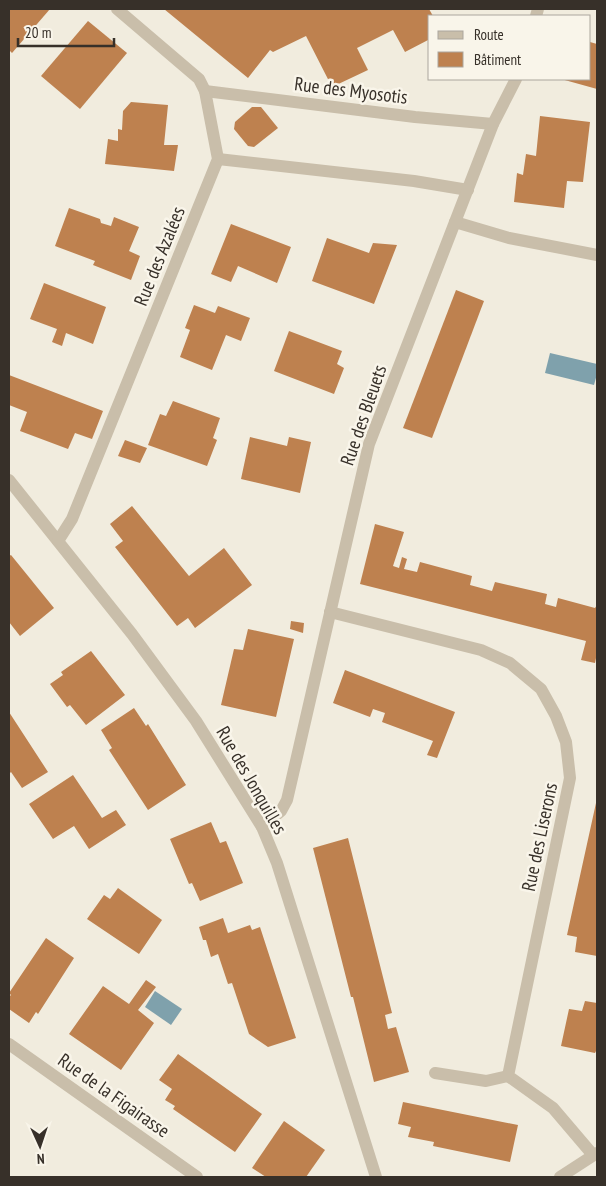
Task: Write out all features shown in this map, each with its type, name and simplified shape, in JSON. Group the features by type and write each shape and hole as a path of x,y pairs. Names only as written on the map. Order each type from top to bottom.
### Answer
{"street":[{"path":"117,9 199,79 205,91 218,160 414,182 468,190"},
{"name":"Rue des Bleuets","path":"262,827 281,811 287,800 368,444 493,124 515,80"},
{"name":"Rue des Myosotis","path":"205,91 415,117 493,124"},
{"name":"Rue des Azalées","path":"58,541 72,519 218,160"},
{"path":"455,222 509,238 597,255"},
{"name":"Rue des Jonquilles","path":"9,480 132,634 196,720 262,827 277,863 376,1177"},
{"name":"Rue des Liserons","path":"330,612 481,650 510,663 541,689 556,716 566,742 570,778 508,1076"},
{"name":"Rue de la Figairasse","path":"9,1044 197,1177"},
{"path":"435,1073 486,1080 508,1076 553,1108 595,1154 560,1177"}],"water":[{"path":"550,353 597,364 594,385 545,373"},
{"path":"155,991 182,1009 171,1025 145,1007"}],"building":[{"path":"9,9 50,9 12,53 9,50"},
{"path":"164,9 429,9 432,15 428,15 428,40 405,52 393,30 357,48 368,70 332,87 306,36 273,52 270,50 248,78"},
{"path":"88,21 127,53 80,109 41,76"},
{"path":"591,42 597,44 597,89 565,80 591,80"},
{"path":"131,102 168,105 164,145 178,145 174,171 105,164 108,139 118,141 118,129 122,130 123,111"},
{"path":"252,107 261,107 278,128 254,147 248,146 234,129 235,122"},
{"path":"540,116 590,122 583,182 567,181 564,208 514,202 517,173 523,175 526,154 536,156"},
{"path":"69,208 100,219 101,223 111,226 114,217 139,227 129,251 140,256 131,280 93,265 95,261 55,246"},
{"path":"231,224 291,247 277,283 238,266 231,282 211,274"},
{"path":"327,238 369,253 373,243 397,245 374,304 312,281"},
{"path":"44,283 106,307 93,344 66,333 62,346 52,342 57,329 30,319"},
{"path":"456,290 484,301 432,438 403,428"},
{"path":"194,305 215,313 218,306 250,318 241,341 226,335 212,370 180,357 190,330 185,328"},
{"path":"289,331 342,351 337,364 344,368 334,394 274,371"},
{"path":"9,375 103,411 92,439 75,433 68,449 20,431 27,412 9,405"},
{"path":"173,401 220,418 213,438 217,440 207,466 148,445 160,414 166,416"},
{"path":"250,437 287,446 289,437 311,442 300,493 241,479"},
{"path":"125,440 147,448 140,463 118,456"},
{"path":"132,506 189,576 224,548 252,585 195,628 188,618 177,626 115,547 123,541 110,524"},
{"path":"375,524 404,532 393,566 399,568 402,557 407,559 404,569 417,572 420,562 472,576 470,585 492,591 495,582 547,594 545,604 556,607 558,598 595,608 597,605 597,653 595,663 581,660 586,641 360,584"},
{"path":"11,555 54,608 20,636 9,622 9,556"},
{"path":"291,621 304,623 303,633 290,629"},
{"path":"248,629 294,639 276,717 221,705 234,649 243,650"},
{"path":"91,651 125,695 86,725 70,705 67,707 50,684 63,675 61,672"},
{"path":"345,670 455,712 437,758 427,755 433,741 382,722 385,713 373,709 370,717 333,703"},
{"path":"134,708 146,726 148,724 186,785 148,810 109,750 112,748 101,730"},
{"path":"9,712 48,772 22,788 11,772 9,774"},
{"path":"73,775 102,818 116,810 126,825 89,849 74,826 53,839 29,804"},
{"path":"596,803 597,956 575,952 577,937 567,935"},
{"path":"211,822 220,843 226,841 243,883 200,901 192,883 189,884 170,839"},
{"path":"348,838 392,1013 385,1015 388,1029 396,1027 409,1072 374,1082 313,848"},
{"path":"118,888 162,920 139,954 87,919 104,895 110,899"},
{"path":"223,918 228,933 250,925 252,930 260,927 296,1038 268,1047 249,1034 232,983 228,984 218,954 211,957 206,940 203,940 199,927"},
{"path":"46,938 74,958 38,1014 36,1012 29,1023 9,1009 9,997 11,995 9,993"},
{"path":"146,980 156,987 138,1010 154,1023 121,1070 69,1034 103,986 129,1004"},
{"path":"585,1001 597,1003 597,1049 595,1053 561,1046 569,1009 582,1011"},
{"path":"178,1054 262,1114 235,1152 173,1109 175,1106 165,1100 172,1089 159,1080"},
{"path":"403,1102 518,1125 510,1162 433,1146 434,1142 408,1137 411,1127 398,1124"},
{"path":"284,1121 325,1150 306,1177 266,1177 252,1168"}]}
